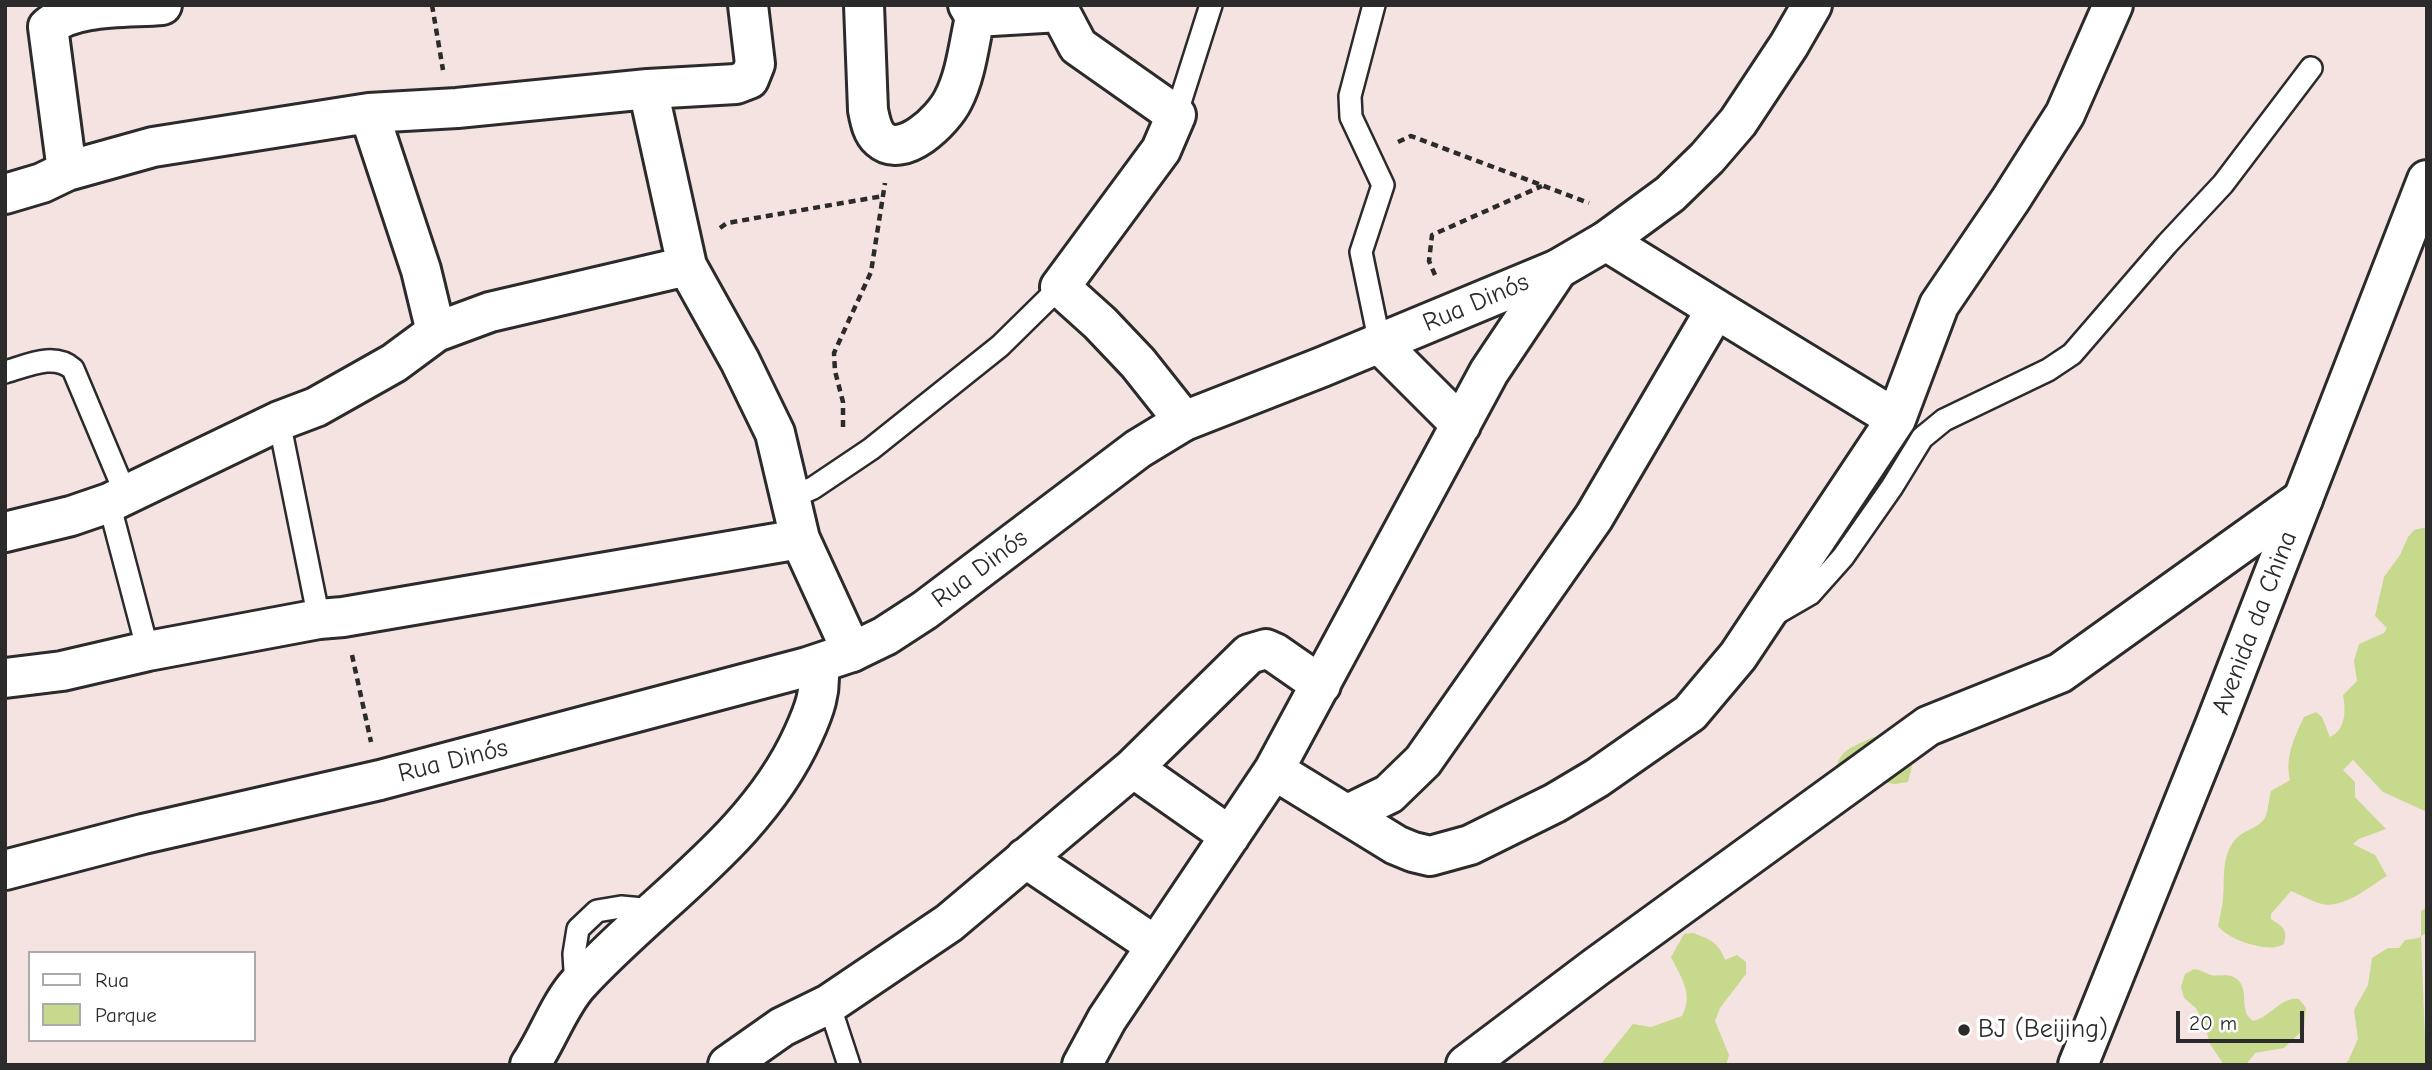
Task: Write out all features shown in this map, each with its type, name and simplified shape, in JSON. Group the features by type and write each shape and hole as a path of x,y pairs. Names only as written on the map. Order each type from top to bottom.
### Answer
{"street":[{"path":"67,171 48,27 59,18 77,12 162,5"},
{"path":"5,194 42,184 67,171 153,147 369,113 449,109 649,89 736,84 749,79 755,64 748,5"},
{"path":"864,5 868,110 872,127 880,139 891,145 903,145 918,138 941,117 953,101 961,80 972,11 1062,9 1078,46 1176,115 1161,150 1060,287 1100,323 1138,363 1184,421"},
{"name":"Rua Dinós","path":"5,870 143,834 380,780 835,658 885,636 925,610 1138,449 1184,421 1380,344 1558,269 1621,230 1670,194 1707,158 1738,122 1812,5"},
{"path":"1274,770 1396,845 1430,856 1470,845 1555,803 1597,778 1690,713 1738,656 1896,419 1939,305 2065,114 2113,5"},
{"path":"530,1065 576,986 750,818 795,754 818,700 821,682 835,658 800,539 775,433 740,361 687,266 649,89"},
{"path":"369,113 421,270 436,332"},
{"name":"Avenida da China","path":"2078,1065 2215,725 2427,180"},
{"path":"1621,230 1716,309 1896,419"},
{"path":"5,532 71,516 117,499 279,421 316,407 394,363 436,332 490,312 687,266"},
{"path":"1082,1065 1107,1019 1274,770 1489,372 1558,269"},
{"path":"1348,814 1389,794 1423,761 1594,517 1716,309"},
{"path":"1380,344 1461,425"},
{"path":"1466,1065 1596,967 1928,726 2060,673 2303,499"},
{"path":"5,678 62,671 148,651 331,618 800,539"},
{"path":"728,1065 782,1027 829,1004 949,923 1133,768 1249,654 1266,649 1321,685"},
{"path":"1133,768 1230,836"},
{"path":"1025,858 1156,946"}],"lane":[{"path":"1176,115 1212,5"},
{"path":"1374,5 1349,109 1382,185 1361,252 1380,344"},
{"path":"1760,622 1790,608 1810,594 1835,566 1860,534 1922,438 1944,420 2048,370 2072,354 2166,244 2223,184 2311,68"},
{"path":"790,498 813,488 872,449 1000,346 1060,287"},
{"path":"5,372 54,359 65,362 73,369 117,499 148,651"},
{"path":"279,421 331,618"},
{"path":"829,1004 849,1065"}],"path":[{"path":"432,5 449,109"},
{"path":"1368,154 1410,136 1621,230"},
{"path":"827,478 844,426 843,402 835,371 834,353 871,272 891,145"},
{"path":"687,266 712,235 727,223 883,196"},
{"path":"331,618 380,780"}],"green space":[{"path":"2427,527 2427,812 2383,792 2353,760 2343,770 2355,782 2355,797 2386,829 2353,844 2375,855 2387,876 2356,896 2330,905 2318,903 2291,891 2271,914 2271,919 2285,932 2284,944 2278,947 2250,944 2231,936 2218,926 2225,862 2230,848 2237,837 2265,818 2271,791 2290,780 2290,755 2304,717 2316,712 2322,717 2330,737 2339,730 2344,713 2343,695 2357,681 2354,661 2359,644 2384,633 2387,628 2375,616 2384,577 2414,530"},
{"path":"1874,737 1900,738 1909,749 1912,769 1908,782 1881,782 1828,793 1838,763 1845,752"},
{"path":"2427,907 2427,933 2421,936 2421,911"},
{"path":"1693,933 1713,942 1725,960 1737,955 1746,962 1746,974 1720,1008 1715,1021 1729,1055 1726,1065 1600,1065 1633,1024 1651,1027 1682,1016 1687,1000 1686,993 1671,957 1684,934"},
{"path":"2421,936 2426,1065 2343,1065 2348,1061 2358,1039 2354,1010 2368,985 2372,958 2388,948 2399,948 2405,940"},
{"path":"2194,969 2211,975 2232,976 2238,980 2243,990 2246,1012 2253,1021 2286,1001 2299,999 2306,1008 2304,1029 2284,1048 2255,1053 2246,1065 2224,1065 2210,1044 2196,1008 2184,998 2181,987 2185,974"}],"place":[{"name":"BJ (Beijing)","path":"1964,1030"}]}
